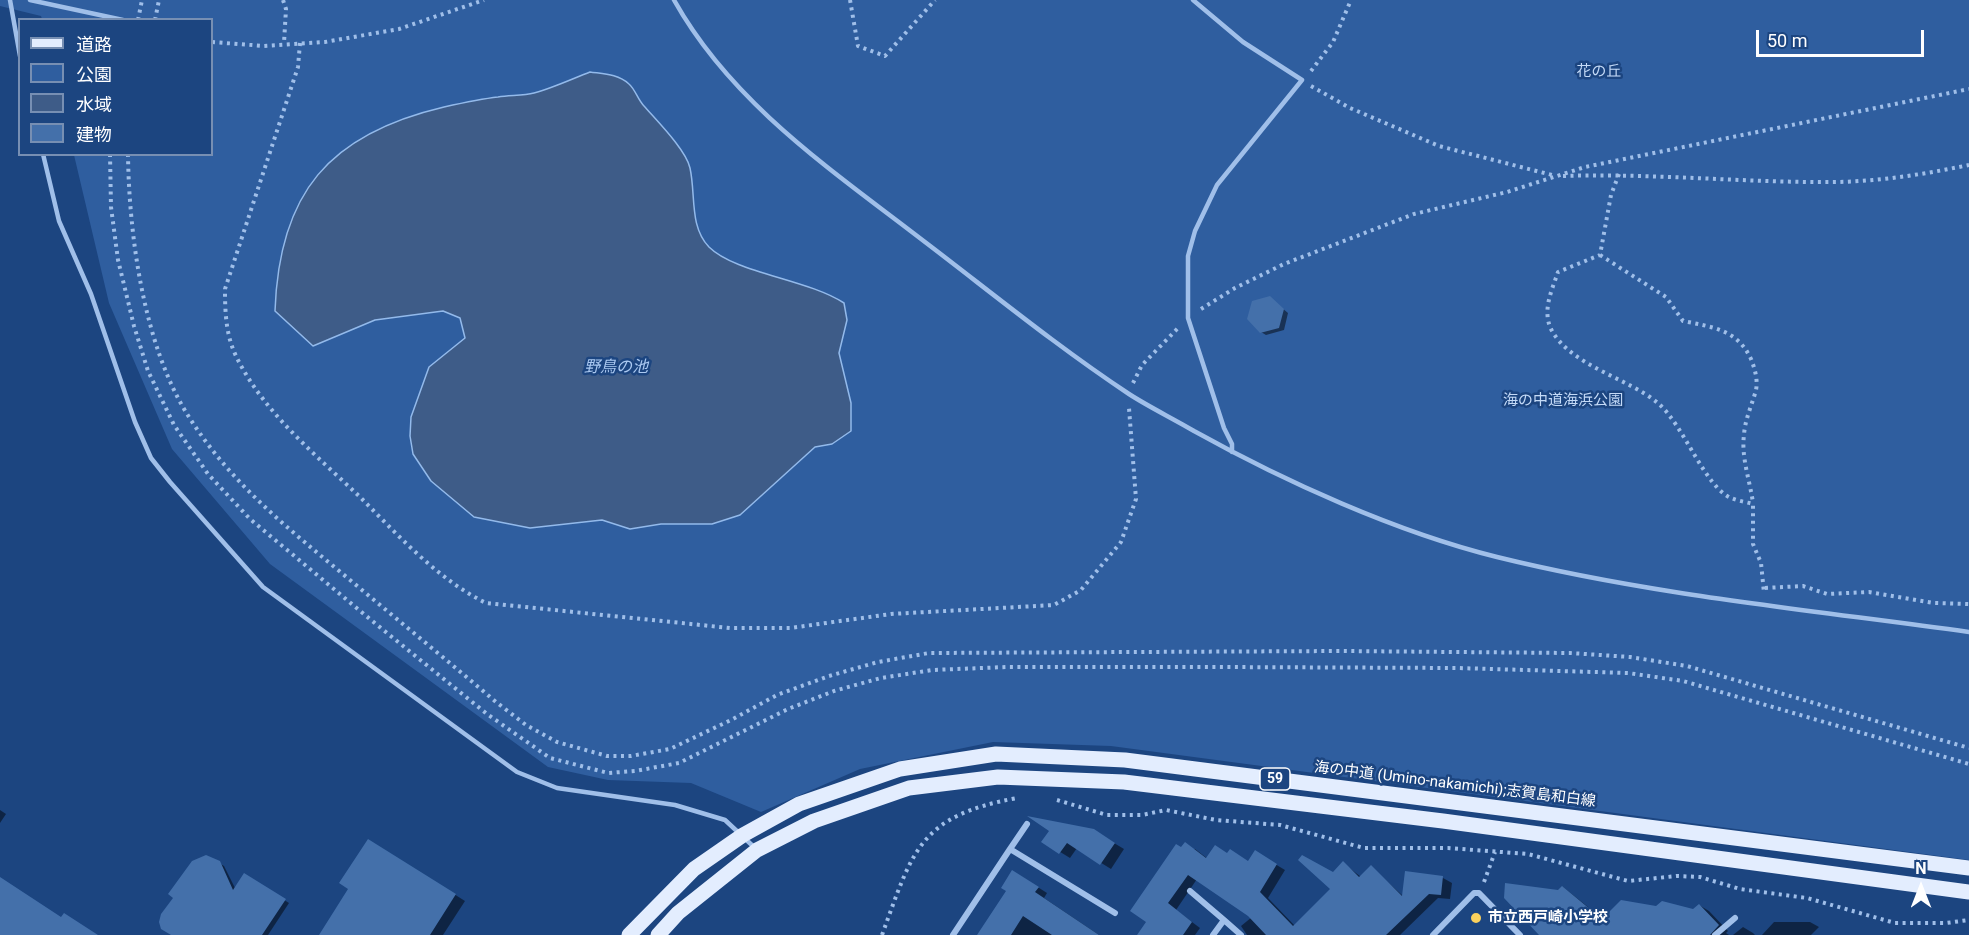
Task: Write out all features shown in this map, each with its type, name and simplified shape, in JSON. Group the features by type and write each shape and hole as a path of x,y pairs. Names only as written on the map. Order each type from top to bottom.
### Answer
{"main road":[{"name":"海の中道 (Umino-nakamichi);志賀島和白線","path":"629,935 694,869 743,835 800,804 900,769 996,754 1125,760 1969,868"},
{"name":"59","path":"658,935 678,913 757,850 814,821 909,788 998,777 1124,782 1455,822 1969,892"}],"street":[{"path":"953,935 1027,824"},
{"path":"1010,849 1115,913"},
{"path":"1190,891 1241,935"},
{"path":"1432,935 1474,893 1479,893 1520,935"},
{"path":"1715,935 1734,918"},
{"path":"1213,935 1224,920"}],"lane":[{"path":"10,0 18,45"},
{"path":"30,0 114,18"},
{"path":"674,0 692,32 754,105 812,156 1130,394 1232,452 1316,492 1402,526 1494,556 1627,584 1969,632"},
{"path":"1193,0 1243,42 1302,80 1229,168 1205,208 1188,256 1188,318 1224,428 1232,444 1232,452"},
{"path":"43,156 59,221 91,294 135,422 152,458 263,587 518,772 557,789 675,805 725,820 757,850"}],"path":[{"path":"138,18 142,0"},
{"path":"155,18 159,0"},
{"path":"283,0 286,9 284,43"},
{"path":"213,42 264,46 284,43 300,44 399,29 484,0"},
{"path":"850,0 858,46 885,56 935,0"},
{"path":"1351,0 1333,42 1302,80 1350,108 1439,146 1557,176 1619,174 1838,182 1908,177 1969,165"},
{"path":"300,44 298,67 225,289 225,321 235,355 251,383 293,433 420,556 468,595 486,603 730,628 790,628 891,614 1054,605 1082,590 1121,542 1136,499 1130,394 1142,365 1188,318 1235,288 1335,243 1414,214 1585,167 1969,89"},
{"path":"110,156 111,207 118,260 134,326 148,371 174,426 208,474 250,519 371,620 487,714 550,758 608,773 679,764 788,709 834,691 881,678 932,670 1007,667 1219,667 1480,669 1628,673 1683,681 1969,764"},
{"path":"128,156 129,205 135,255 150,319 163,362 187,415 221,464 258,504 496,702 526,725 557,742 583,752 607,756 631,756 670,749 777,695 878,662 929,653 1038,651 1570,653 1630,657 1687,666 1969,748"},
{"path":"1600,255 1611,195 1619,174"},
{"path":"1600,255 1666,297 1683,321 1730,333 1739,339 1748,352 1756,374 1756,390 1748,410 1743,436 1753,504 1753,544 1761,562 1765,588 1763,604"},
{"path":"1600,255 1558,272 1548,303 1551,328 1563,346 1659,404 1690,443 1707,476 1729,497 1753,504"},
{"path":"1765,588 1803,586 1827,594 1869,592 1934,603 1969,604"},
{"path":"1046,796 1107,815 1142,815 1166,810 1216,820 1280,825 1364,848 1448,848 1528,854 1628,881 1677,876 1700,877 1740,889 1816,900 1895,923 1969,920"},
{"path":"882,935 908,864 935,830 965,810 1019,797"},
{"path":"1479,893 1495,852"}],"green space":[{"name":"海の中道海浜公園","path":"0,0 1969,0 1969,860 1111,746 993,742 860,769 761,812 691,783 608,780 548,767 270,564 172,449 109,303 74,156 213,156 213,18 42,18 0,6"}],"water":[{"name":"野鳥の池","path":"590,72 616,76 629,84 642,104 683,153 692,178 698,230 709,247 736,263 811,288 844,303 847,320 839,353 851,403 851,431 832,444 815,447 740,515 712,524 661,524 630,529 602,520 530,528 474,517 431,481 413,454 410,436 411,417 429,367 465,338 460,318 443,311 375,320 313,346 275,311 279,269 287,233 300,202 318,175 341,152 370,134 404,119 471,101 534,93"}],"building":[{"path":"1270,296 1284,309 1279,328 1260,333 1247,319 1252,301"},
{"path":"1027,816 1094,829 1115,843 1100,865 1067,843 1059,854 1041,842 1049,831"},
{"path":"368,839 456,894 430,935 319,935 348,889 339,883"},
{"path":"1185,842 1206,858 1215,845 1227,853 1230,849 1248,861 1255,850 1277,864 1260,892 1293,926 1330,889 1298,860 1302,855 1333,872 1343,861 1359,877 1371,865 1402,896 1405,871 1443,876 1441,895 1429,894 1386,935 1266,935 1248,916 1188,875 1168,903 1192,922 1183,935 1137,935 1146,922 1130,911 1176,844 1181,847"},
{"path":"206,855 220,861 233,890 244,873 286,899 262,935 171,935 161,929 159,922 161,914 173,898 168,894 192,861"},
{"path":"1012,870 1039,887 1035,892 1099,935 1052,935 1023,916 1011,935 977,935 1006,891 1001,888"},
{"path":"0,877 61,917 64,913 98,935 0,935"},
{"path":"1505,883 1558,890 1562,886 1602,919 1621,900 1656,906 1662,901 1693,909 1699,904 1719,925 1710,935 1539,935 1504,898"}],"place":[{"name":"市立西戸崎小学校","path":"1476,918"}],"park label":[{"name":"花の丘","path":"1599,72"}]}
